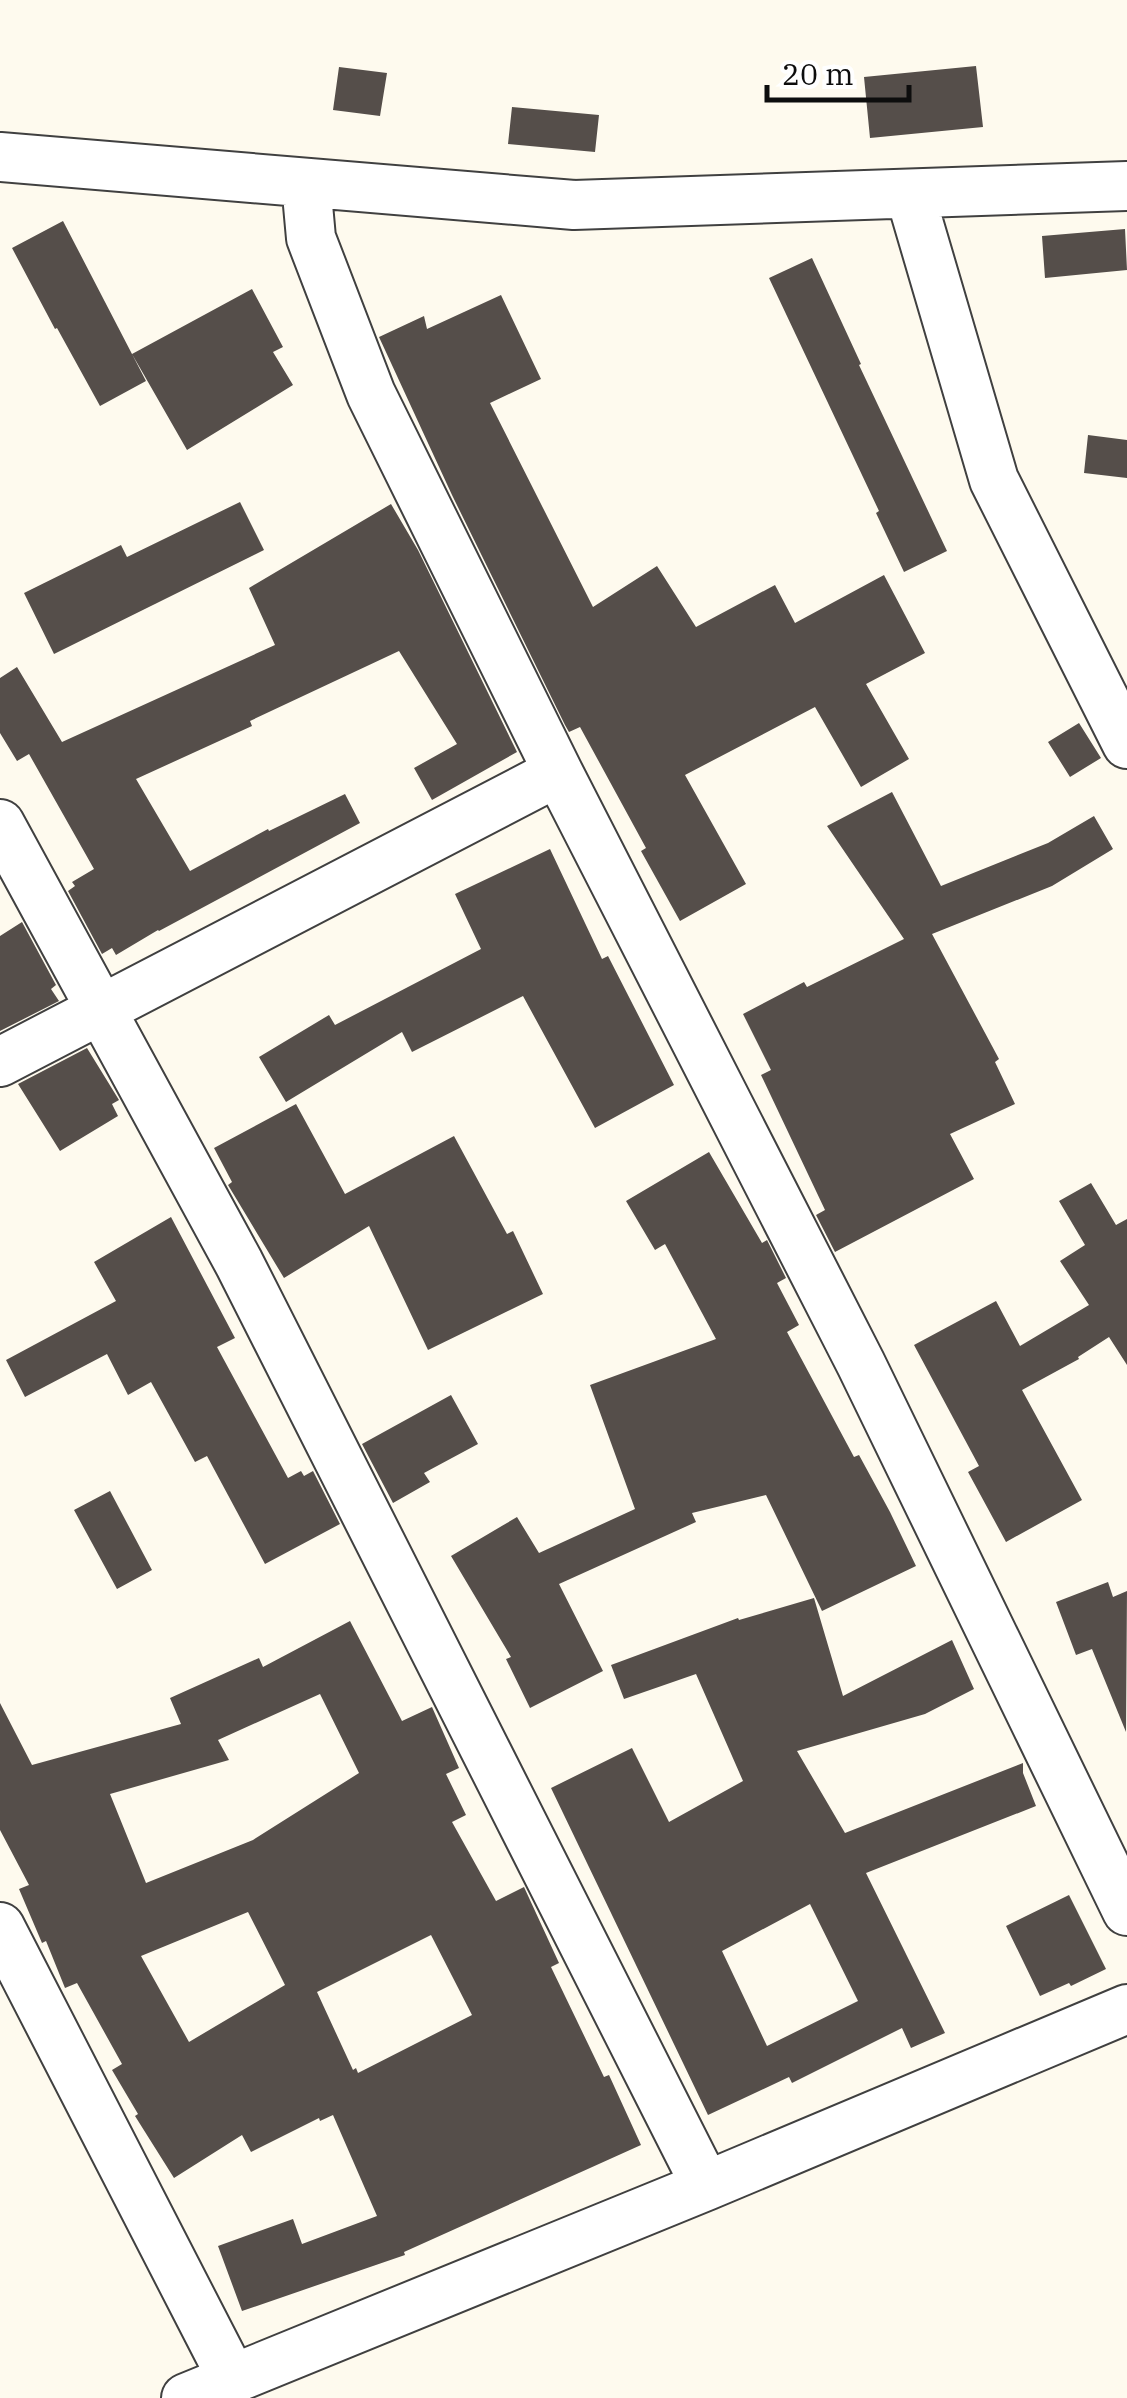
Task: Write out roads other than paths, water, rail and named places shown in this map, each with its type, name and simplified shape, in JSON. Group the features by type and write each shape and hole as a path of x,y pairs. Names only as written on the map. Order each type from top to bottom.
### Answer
{"street":[{"path":"0,157 574,205 1127,186"},
{"path":"306,183 311,238 371,394 558,772 861,1364 1127,1911"},
{"path":"910,194 994,480 1127,744"},
{"path":"0,1062 558,772"},
{"path":"0,824 238,1263 706,2186"},
{"path":"0,1927 232,2378"},
{"path":"186,2398 1127,2009"}]}
